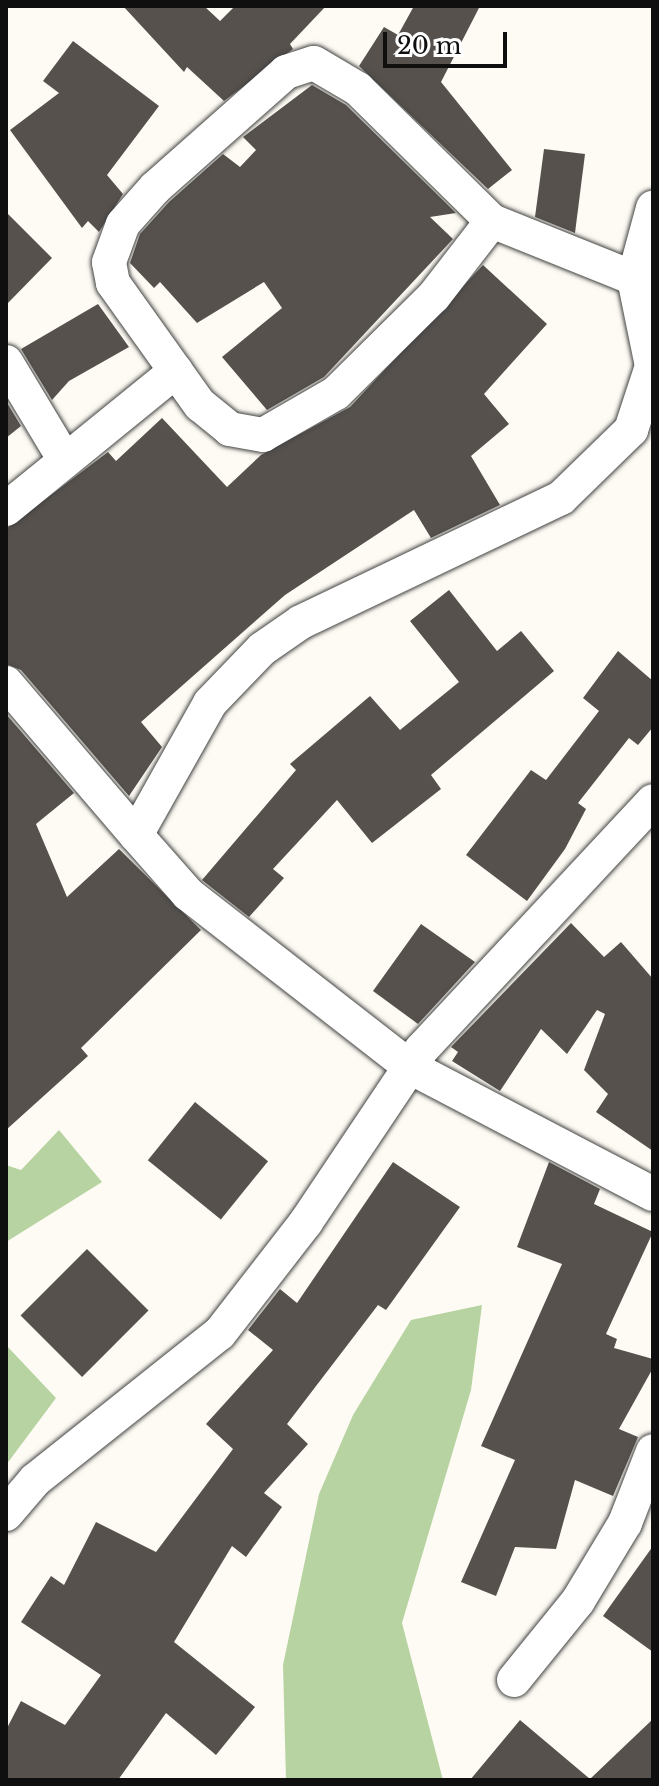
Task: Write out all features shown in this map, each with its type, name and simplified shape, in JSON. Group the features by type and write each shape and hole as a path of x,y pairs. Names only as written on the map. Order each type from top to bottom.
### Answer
{"street":[{"path":"492,221 434,296 336,393 263,435 230,429 176,371 113,283 112,245 155,188 300,64 314,63 358,89 492,221 634,278"},
{"path":"136,835 210,703 262,649 315,615 561,498 631,430 652,366 634,278 653,208"},
{"path":"6,362 65,460"},
{"path":"6,509 176,371"},
{"path":"6,683 188,894 410,1067 653,1194"},
{"path":"6,1514 35,1480 220,1333 410,1067 653,801"},
{"path":"514,1680 578,1601 625,1523 653,1451"}],"green space":[{"path":"59,1130 102,1182 6,1242 6,1165 21,1170"},
{"path":"482,1305 471,1390 402,1623 443,1780 286,1780 283,1665 319,1494 353,1415 411,1320"},
{"path":"6,1345 56,1398 6,1465"}],"building":[{"path":"123,6 204,6 220,21 235,6 326,6 290,44 293,49 224,101 187,67 184,72"},
{"path":"414,6 480,6 441,82 512,170 488,189 359,66 384,27 398,35"},
{"path":"73,41 159,106 107,175 123,194 99,232 88,221 82,228 10,130 59,93 43,81"},
{"path":"312,85 346,105 456,213 430,217 453,239 324,377 267,410 222,357 282,308 264,282 197,323 160,282 154,288 130,263 140,234 169,202 223,154 240,167 256,150 243,137"},
{"path":"544,149 585,154 575,233 535,217"},
{"path":"6,212 52,258 6,305"},
{"path":"483,265 547,324 484,394 509,424 471,456 500,505 431,538 414,510 285,595 141,722 162,747 129,796 21,670 6,664 6,529 108,452 116,461 162,418 227,487 261,455 350,407"},
{"path":"98,304 129,347 69,381 52,400 21,349"},
{"path":"6,401 21,426 6,438"},
{"path":"449,590 497,651 521,631 554,671 431,775 441,789 372,843 337,800 273,869 284,878 249,917 202,880 296,770 290,764 370,696 400,730 459,682 410,621"},
{"path":"618,651 653,681 653,727 638,745 629,738 578,803 586,809 565,849 527,901 466,855 531,770 546,780 599,711 583,698"},
{"path":"6,714 74,793 36,824 67,897 119,849 201,930 81,1048 88,1056 6,1130"},
{"path":"571,923 604,957 621,942 653,979 653,1151 596,1112 608,1094 584,1070 605,1014 597,1010 567,1054 541,1029 500,1091 452,1061 458,1052 451,1047"},
{"path":"421,924 475,962 418,1024 373,991"},
{"path":"195,1102 268,1161 221,1219 148,1160"},
{"path":"393,1162 460,1207 386,1310 378,1305 287,1424 308,1444 264,1493 282,1507 246,1557 232,1546 174,1642 255,1707 216,1755 166,1713 118,1780 6,1780 6,1730 21,1701 65,1725 101,1675 21,1622 51,1576 64,1585 96,1522 156,1552 233,1449 206,1424 273,1350 248,1330 280,1289 297,1303"},
{"path":"549,1162 600,1189 594,1204 653,1232 606,1334 617,1339 614,1348 653,1359 653,1368 619,1429 638,1437 613,1496 575,1480 556,1549 515,1547 496,1596 461,1582 515,1460 481,1446 562,1264 517,1247"},
{"path":"87,1249 149,1311 82,1377 21,1315"},
{"path":"653,1546 653,1652 603,1616"},
{"path":"653,1719 653,1780 470,1780 520,1720 590,1779"}]}
